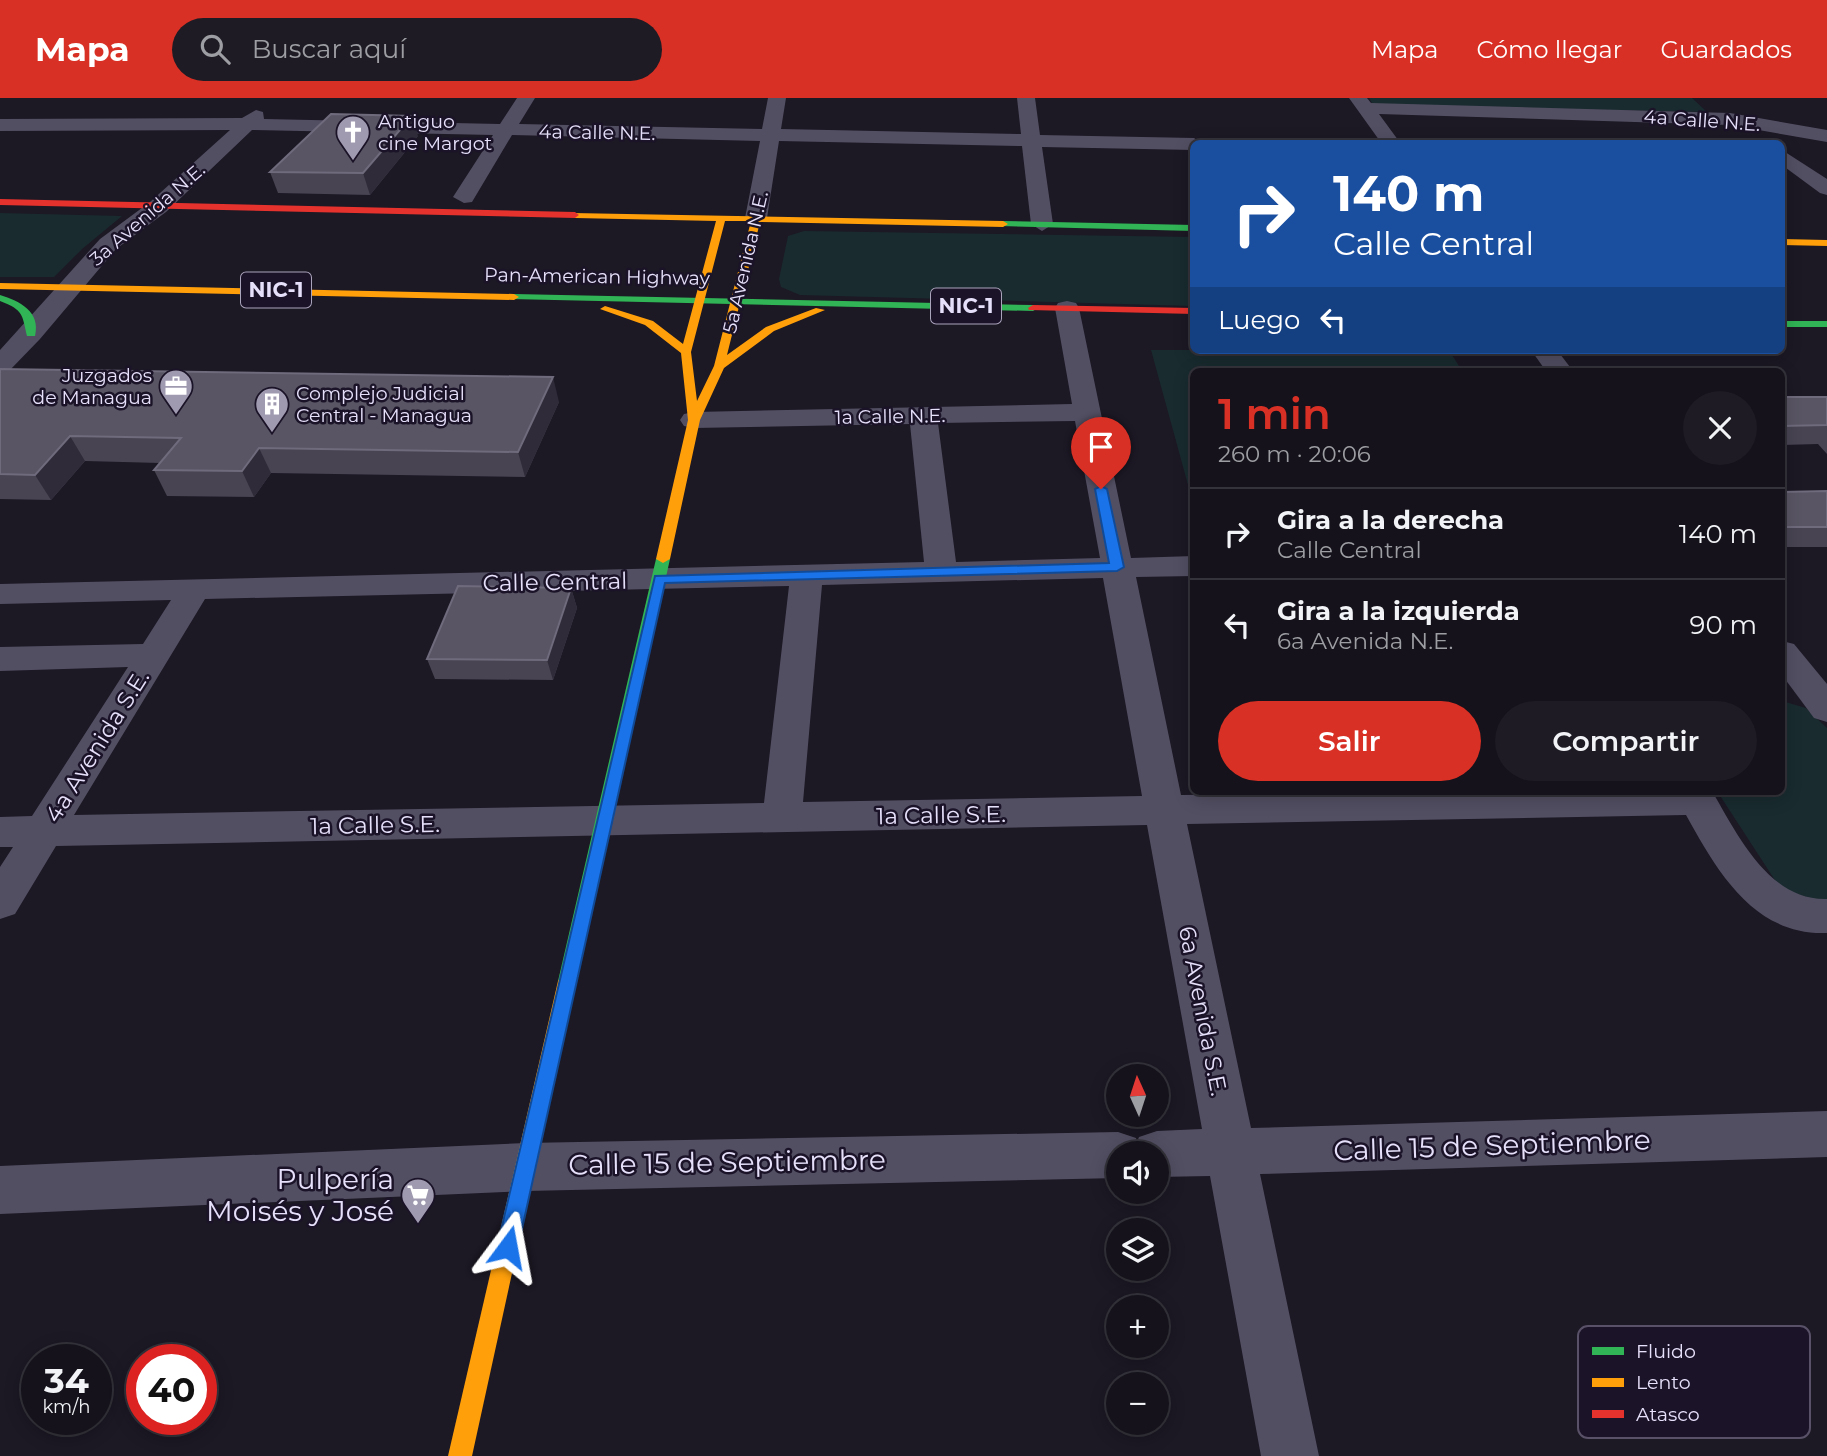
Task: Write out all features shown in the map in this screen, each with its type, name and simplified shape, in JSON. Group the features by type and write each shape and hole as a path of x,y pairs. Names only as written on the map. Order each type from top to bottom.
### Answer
{"main road":[{"path":"774,195 839,219"},
{"path":"0,202 1190,228"},
{"name":"5a Avenida N.E.","path":"694,420 686,352 721,217"},
{"name":"5a Avenida N.E.","path":"460,1456 694,420 719,366 738,300 747,218"},
{"path":"1785,242 1827,243"},
{"name":"Pan-American Highway","path":"0,286 70,285 1190,311"},
{"path":"481,295 632,315 657,326 686,352"},
{"path":"0,298 31,314 34,320 31,334"},
{"path":"719,366 761,334 784,321 819,311 878,303"},
{"path":"1785,324 1827,324"}],"street":[{"name":"3a Avenida N.E.","path":"0,365 31,334 70,285 108,244 158,206 248,124 271,98"},
{"path":"464,197 526,98"},
{"name":"5a Avenida N.E.","path":"747,218 774,195 770,136 777,98"},
{"path":"1026,98 1042,224"},
{"path":"1706,98 1759,140"},
{"name":"4a Calle N.E.","path":"1362,103 1542,113 1730,119 1827,136"},
{"path":"1362,103 1389,140"},
{"path":"1542,113 1567,136"},
{"name":"4a Calle N.E.","path":"0,125 248,124 1190,144"},
{"path":"1785,158 1827,189"},
{"name":"6a Avenida S.E.","path":"1067,308 1290,1456"},
{"path":"1547,354 1558,368"},
{"name":"1a Calle N.E.","path":"694,420 1086,412"},
{"path":"922,416 941,572"},
{"name":"Calle Central","path":"0,594 1190,566"},
{"path":"782,818 806,576"},
{"name":"4a Avenida S.E.","path":"0,902 194,590"},
{"path":"0,659 153,655"},
{"path":"1785,657 1807,696"},
{"name":"1a Calle S.E.","path":"0,832 1164,810 1695,795 1749,881 1772,902 1802,916 1827,916"},
{"name":"Calle 15 de Septiembre","path":"1169,1154 1827,1134"},
{"name":"Calle 15 de Septiembre","path":"0,1189 526,1167 1106,1155"}],"shaded area":[{"path":"1369,98 1692,98 1707,112 1373,105"},
{"path":"0,213 122,216 82,249 54,277 0,277"},
{"path":"804,231 1190,237 1190,306 800,295 781,287 779,279 788,236"},
{"path":"1151,350 1190,350 1190,354 1451,354 1460,368 1190,368 1190,492"},
{"path":"1785,702 1806,708 1827,728 1827,902 1814,902 1780,888 1720,795 1785,795"}],"building":[{"path":"331,114 412,116 363,173 270,172"},
{"name":"Complejo Judicial Central - Managua","path":"0,369 553,377 518,452 259,448 242,471 154,470 181,438 70,436 35,475 0,474"},
{"path":"1785,397 1827,397 1827,425 1785,426"},
{"path":"1827,491 1827,527 1785,527 1785,492"},
{"path":"458,586 571,588 547,660 427,659"}],"traffic: fast":[{"path":"1003,224 1190,228"},
{"path":"514,297 1033,308"},
{"path":"0,298 24,310 30,320 31,334"},
{"path":"1785,324 1827,324"},
{"path":"567,981 663,559"}],"traffic: slow":[{"path":"575,215 1003,224"},
{"path":"694,420 686,352 721,217"},
{"path":"663,559 694,420 719,366 756,218"},
{"path":"1785,242 1827,243"},
{"path":"0,286 514,297"},
{"path":"605,309 649,323 686,352"},
{"path":"719,366 770,329 820,310"},
{"path":"460,1456 567,981"}],"traffic: jam":[{"path":"0,202 575,215"},
{"path":"1033,308 1190,311"}],"place":[{"name":"Antiguo cine Margot","path":"353,162"},
{"name":"Juzgados de Managua","path":"176,416"},
{"name":"Complejo Judicial Central - Managua","path":"272,434"},
{"name":"Pulpería Moisés y José","path":"418,1225"}],"route":[{"path":"508,1247 660,579 1117,567 1101,489"}]}
